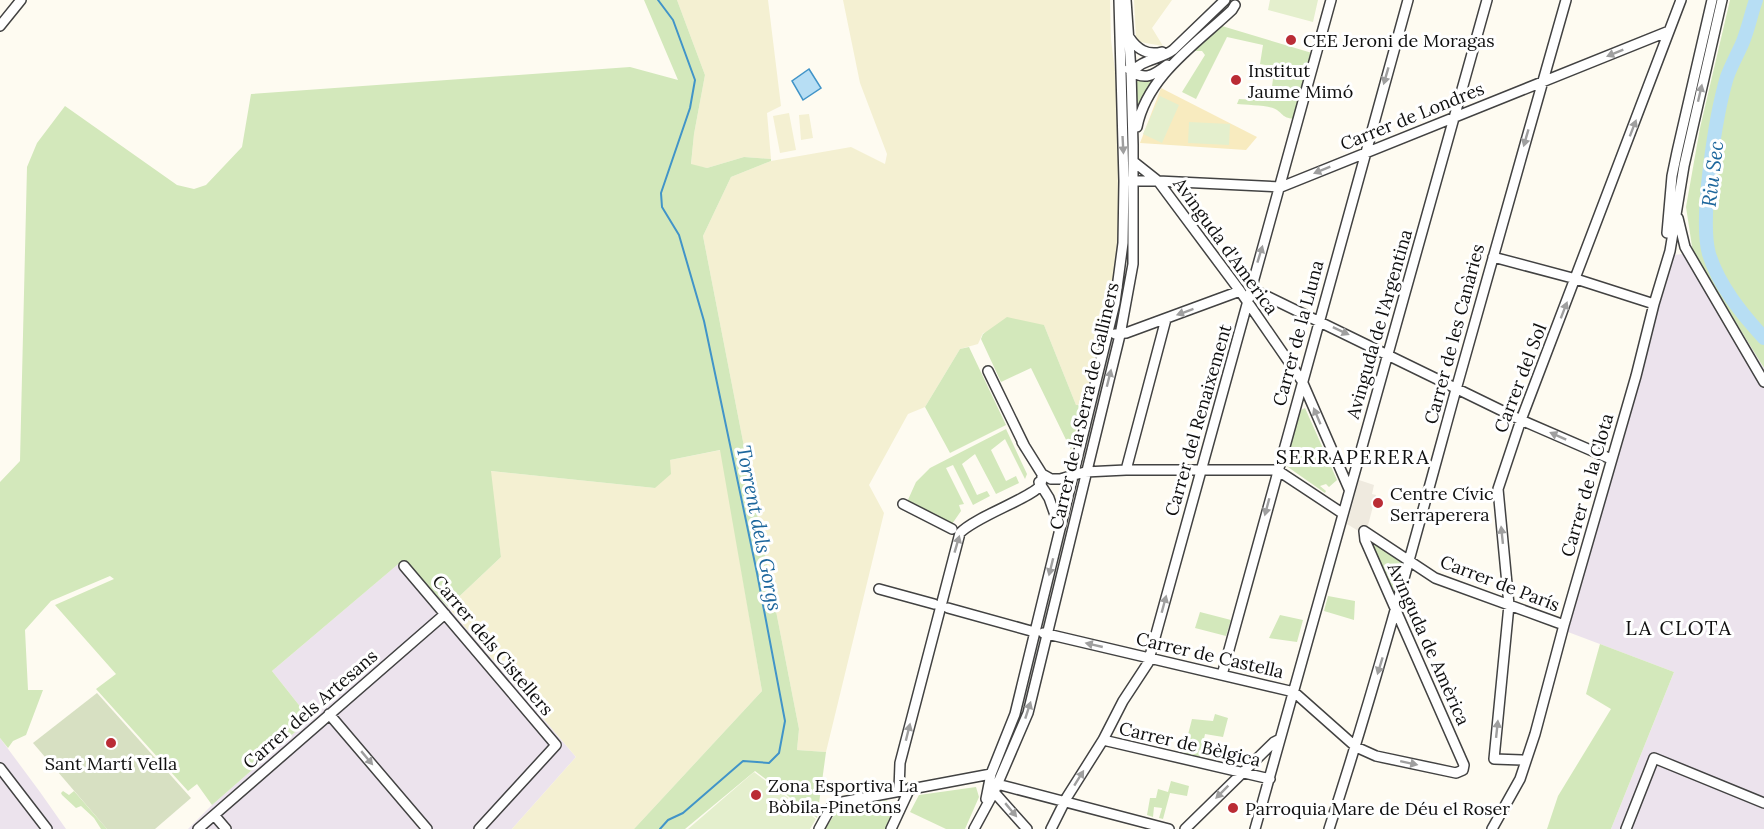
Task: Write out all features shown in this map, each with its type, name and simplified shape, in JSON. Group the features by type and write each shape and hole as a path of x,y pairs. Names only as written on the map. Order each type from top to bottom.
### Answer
{"street":[{"path":"0,27 21,0"},
{"name":"Carrer de la Serra de Galliners","path":"974,829 995,788 1028,712 1120,335 1133,264 1129,182 1122,125 1119,0"},
{"name":"Carrer de la Serra de Galliners","path":"985,805 991,774 1015,714 1033,631 1115,303 1129,182 1134,162 1126,0"},
{"path":"1129,37 1141,50 1153,55 1160,53 1170,47 1223,0"},
{"path":"1122,125 1125,118 1127,81 1131,71 1143,63 1168,53 1223,0"},
{"name":"Carrer del Renaixement","path":"1051,829 1123,701 1148,663 1331,0"},
{"name":"Carrer de la Lluna","path":"1222,675 1408,0"},
{"name":"Avinguda de l'Argentina","path":"1255,829 1487,0"},
{"name":"Carrer de les Canàries","path":"1329,829 1356,747 1394,607 1410,560 1492,257 1566,0"},
{"name":"Carrer del Sol","path":"1522,760 1494,759 1509,605 1498,489 1521,420 1681,0"},
{"name":"Carrer de la Clota","path":"1662,277 1672,176 1712,0"},
{"name":"Carrer de la Clota","path":"1492,829 1520,778 1535,734 1636,376 1670,251 1684,166 1722,0"},
{"path":"1120,45 1131,71 1145,76 1155,75 1237,2"},
{"path":"1133,145 1147,97 1166,71 1232,10 1237,2"},
{"name":"Carrer de Londres","path":"1129,182 1158,181 1281,187 1669,31"},
{"path":"1679,141 1674,190 1685,247 1764,382"},
{"path":"1134,162 1158,181"},
{"name":"Avinguda d'America","path":"1158,181 1240,291 1302,381 1349,489"},
{"path":"1670,251 1685,247"},
{"path":"1492,257 1654,303"},
{"path":"1250,288 1521,420 1611,459"},
{"path":"1108,334 1120,335 1240,291"},
{"path":"1126,470 1166,319"},
{"path":"988,371 1049,498"},
{"path":"1023,442 1042,474 1051,479 1060,479"},
{"path":"1060,530 1048,491 1060,479 1085,472 1278,470 1342,513"},
{"path":"899,790 900,763 960,533 977,519 1030,494 1041,485 1042,474"},
{"path":"1030,494 1041,493 1049,498"},
{"path":"903,504 952,529"},
{"name":"Carrer de París","path":"1364,531 1435,578 1564,625"},
{"name":"Avinguda de Amèrica","path":"1364,531 1365,540 1464,765 1462,770"},
{"name":"Carrer dels Cistellers","path":"404,566 556,745 479,829"},
{"path":"879,589 934,604"},
{"name":"Carrer de Castella","path":"948,608 1033,631 1294,692 1356,747 1376,756 1456,773 1462,770"},
{"name":"Carrer dels Artesans","path":"198,829 445,614"},
{"name":"Carrer de la Clota","path":"1486,829 1503,802 1522,760 1543,701"},
{"path":"329,714 427,829"},
{"path":"1004,739 1009,744 1014,743"},
{"path":"1185,829 1274,741 1280,739"},
{"name":"Carrer de Bèlgica","path":"1103,740 1270,779"},
{"path":"1626,829 1654,758 1764,803"},
{"path":"0,768 47,829"},
{"path":"819,829 831,807 837,803 991,774 995,775 995,788 1027,829"},
{"path":"891,829 910,788"},
{"path":"995,788 1169,829"},
{"path":"214,815 226,829"}],"shaded area":[{"path":"677,0 768,0 781,106 767,113 771,159 744,157 707,168 691,165 694,134 705,75"},
{"path":"843,0 1110,0 1111,40 1122,125 1123,243 1108,334 1082,405 1076,405 1044,325 983,333 978,344 960,349 925,407 908,414 869,485 884,513 826,752 797,750 799,729 703,236 731,177 771,161 851,147 885,164 887,154 860,83"},
{"path":"1134,0 1172,0 1152,28 1163,46 1140,42 1136,37"},
{"path":"789,113 796,150 780,153 773,116"},
{"path":"809,114 813,138 801,140 799,115"},
{"path":"1693,253 1764,368 1764,829 1611,829 1674,672 1568,632 1673,255"},
{"path":"721,450 762,691 634,829 512,829 576,757 448,607 501,557 490,471 655,488 670,460"},
{"path":"1359,480 1374,485 1372,494 1376,495 1367,529 1360,532 1347,524"},
{"path":"404,559 576,757 512,829 188,829 310,719 272,671"},
{"path":"0,738 40,792 66,829 0,829"}],"green space":[{"path":"644,0 677,0 705,75 691,164 707,168 744,157 771,159 771,161 731,177 703,236 799,729 797,750 826,752 817,818 755,771 685,829 634,829 762,691 720,450 670,460 671,474 655,488 491,471 501,557 448,607 403,560 272,671 310,719 212,805 197,784 188,791 96,689 116,674 55,605 114,579 110,576 51,601 25,630 28,690 43,690 26,735 13,741 8,748 0,738 0,482 20,461 27,167 37,143 65,106 177,185 194,189 206,185 242,147 251,94 630,67 678,80"},
{"path":"1270,0 1318,0 1313,22 1268,10"},
{"path":"1730,0 1764,0 1764,368 1693,253 1686,207 1700,128"},
{"path":"1222,26 1312,53 1308,66 1278,70 1276,67 1260,64 1263,45 1227,37 1196,99 1182,92 1205,55 1202,51 1194,51"},
{"path":"1305,71 1293,119 1269,107 1237,104 1239,99 1270,101 1273,79 1255,78"},
{"path":"1158,76 1137,113 1137,77"},
{"path":"1160,96 1179,105 1162,143 1143,134"},
{"path":"1189,122 1230,124 1229,145 1188,143"},
{"path":"1007,317 1044,325 1076,405 1082,405 1071,450 1031,368 1001,382 981,339 983,334"},
{"path":"969,347 1006,425 950,453 925,407 960,349"},
{"path":"1305,408 1337,480 1329,487 1326,484 1320,486 1326,491 1325,493 1285,465 1299,411"},
{"path":"1006,429 1027,474 1025,479 1005,439 991,450 1006,481 1016,476 1019,483 996,494 975,454 962,464 977,495 987,491 990,496 973,505 953,465 946,468 964,504 959,505 961,511 952,524 907,502 916,482 930,468"},
{"path":"1375,541 1404,562 1397,590 1392,589 1372,545"},
{"path":"1328,596 1355,601 1354,620 1324,611"},
{"path":"1200,612 1231,620 1226,636 1195,628"},
{"path":"1280,615 1303,620 1297,642 1269,638"},
{"path":"1600,644 1674,672 1611,829 1547,829 1558,796 1611,709 1586,694"},
{"path":"97,693 191,798 155,829 107,829 33,743"},
{"path":"1215,714 1228,718 1223,737 1205,734 1200,757 1183,754 1192,719 1213,721"},
{"name":"Zona Esportiva La Bòbila-Pinetons","path":"754,772 816,819 810,829 688,829"},
{"path":"1171,781 1189,786 1187,796 1170,793 1163,819 1159,818 1162,808 1154,807 1153,817 1147,815 1150,798 1156,798 1158,789 1168,792"},
{"path":"976,787 979,797 965,829 946,829 910,812 919,795"},
{"path":"63,791 69,795 74,791 107,829 101,829 94,818 81,806 76,808 62,795"},
{"path":"885,800 894,803 897,808 888,829 825,829 837,811"}],"sand":[{"path":"1161,88 1257,137 1246,150 1140,143"}],"water":[{"path":"809,69 821,88 803,100 792,81"}],"waterway":[{"name":"Torrent dels Gorgs","path":"658,0 673,20 695,80 690,108 661,193 662,207 679,235 704,321 757,573 785,721 779,753 769,763 743,761 683,813 668,820 660,829"},
{"name":"Riu Sec","path":"1756,0 1744,39 1727,77 1718,115 1707,192 1706,238 1713,266 1725,288 1764,338"}],"place":[{"name":"CEE Jeroni de Moragas","path":"1291,40"},
{"name":"Institut Jaume Mimó","path":"1236,80"},
{"name":"Centre Cívic Serraperera","path":"1378,503"},
{"name":"Sant Martí Vella","path":"111,743"},
{"name":"Zona Esportiva La Bòbila-Pinetons","path":"756,795"},
{"name":"Parroquia Mare de Déu el Roser","path":"1233,808"}],"district":[{"name":"SERRAPERERA","path":"1353,456"},
{"name":"LA CLOTA","path":"1679,627"}]}
